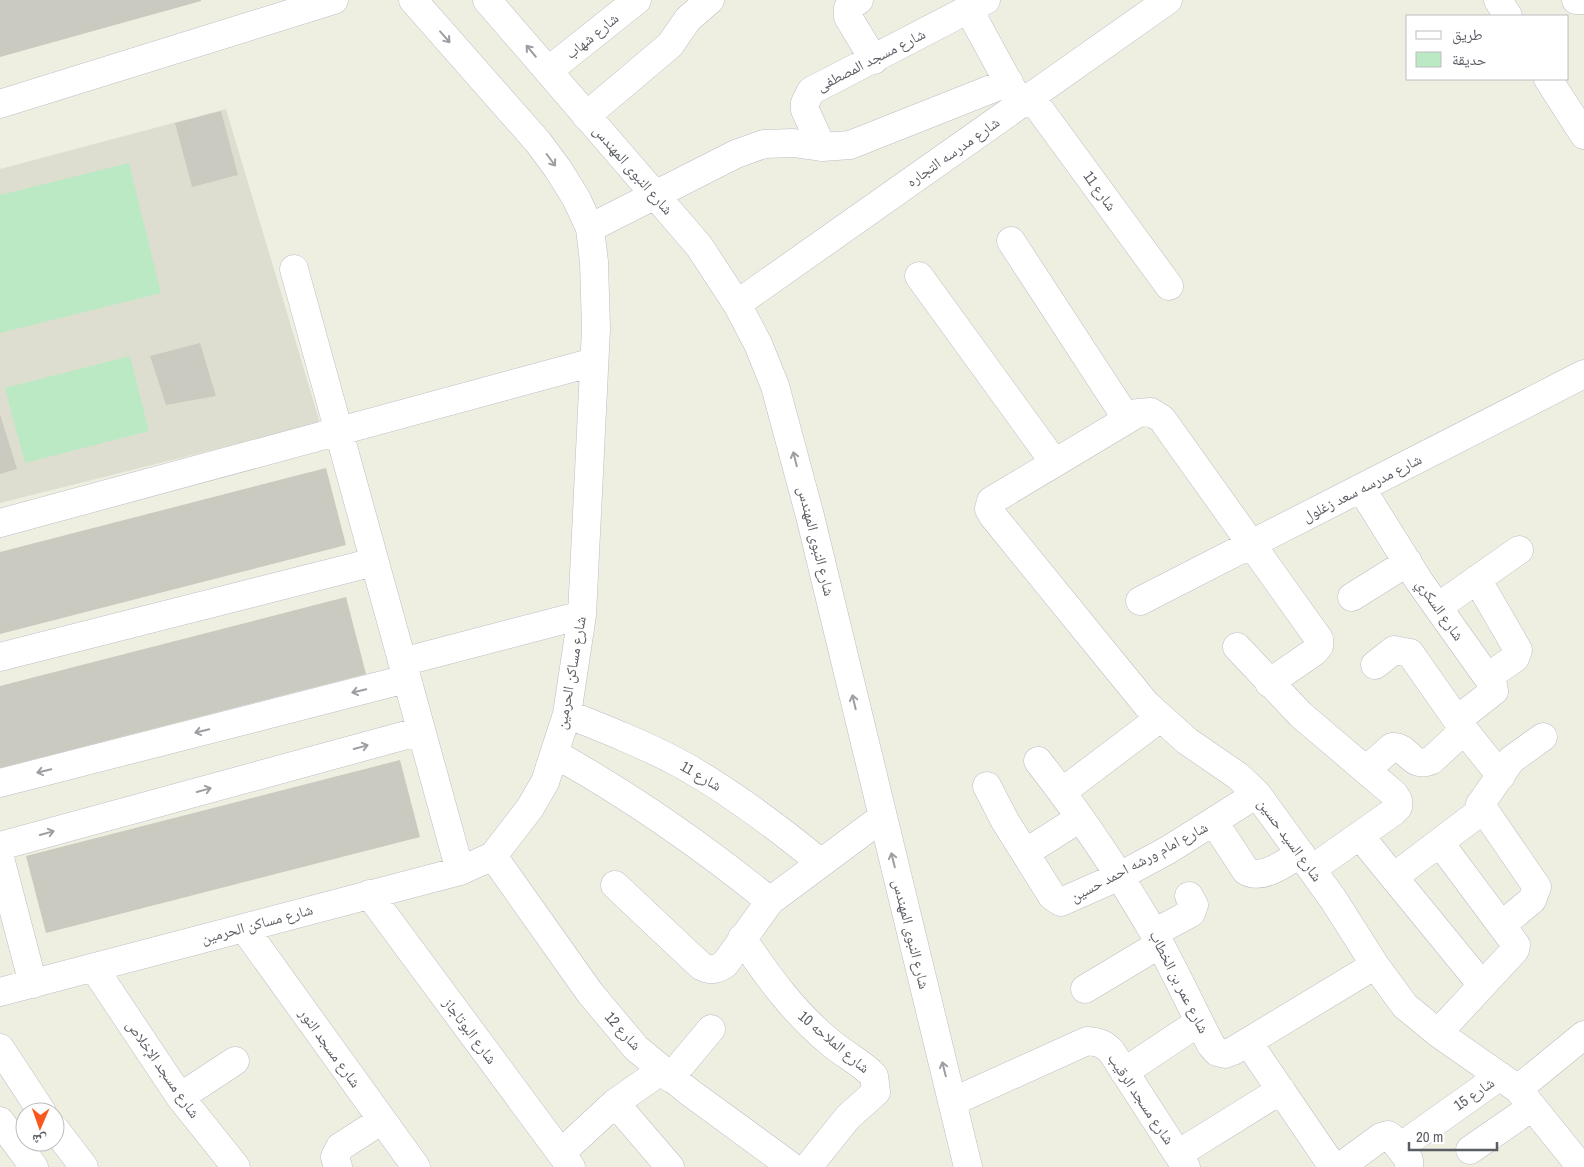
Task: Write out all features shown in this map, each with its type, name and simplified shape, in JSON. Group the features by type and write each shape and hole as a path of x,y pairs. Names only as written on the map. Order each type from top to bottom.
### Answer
{"street":[{"path":"0,104 334,0"},
{"path":"413,0 538,142 572,191 590,228 736,154 764,144 794,142 822,147 837,147 1020,94"},
{"name":"شارع شهاب","path":"548,72 637,0"},
{"path":"586,116 670,45 688,19 710,0"},
{"path":"858,0 848,8 848,17 874,60"},
{"name":"شارع مدرسه التجاره","path":"738,304 1020,94 1168,0"},
{"path":"1576,0 1584,0"},
{"name":"شارع النبوى المهندس","path":"500,4 548,72 699,246 738,304 758,344 774,386 787,429 968,1167"},
{"name":"شارع مسجد المصطفى","path":"822,147 805,110 807,96 812,91 977,5"},
{"name":"شارع 11","path":"977,5 1020,94 1169,286"},
{"path":"1549,80 1584,135"},
{"name":"شارع مساكن الحرمين","path":"0,992 460,871 493,856 530,808 545,782 567,714 582,616 596,295 590,228"},
{"path":"1011,241 1127,419"},
{"path":"294,268 460,871"},
{"path":"919,276 1054,462 1138,413 1151,412 1162,419 1319,639 1319,646 1314,652 1269,683"},
{"path":"0,523 594,362"},
{"name":"شارع مدرسه سعد زغلول","path":"1140,602 1584,374"},
{"name":"شارع السيد حسين","path":"1054,462 991,501 989,509 993,516 1050,589 1160,718 1187,741 1243,780 1257,794 1306,862 1375,966 1405,1006 1438,1033 1516,1090 1581,1167"},
{"name":"شارع السكري","path":"1361,488 1438,607 1488,677"},
{"path":"1438,607 1519,550"},
{"path":"0,657 374,562"},
{"path":"1352,597 1408,562"},
{"path":"1366,770 1392,747 1401,748 1414,761 1426,763 1432,760 1460,725 1494,691 1488,677 1515,658 1518,650 1516,642 1477,579"},
{"path":"0,783 404,671 582,616"},
{"path":"1214,822 1246,871 1253,875 1264,874 1306,862 1360,836 1398,807 1398,800 1394,794 1301,715 1237,647"},
{"path":"1375,665 1394,650 1410,653 1460,725 1502,776"},
{"name":"شارع 11","path":"567,714 626,738 679,763 729,793 776,826 821,863"},
{"path":"1062,792 1160,718"},
{"path":"0,846 421,731"},
{"path":"1394,877 1477,814 1480,804 1502,776 1511,760 1543,737"},
{"path":"555,754 647,809 730,869 770,901"},
{"name":"شارع عمر بن الخطاب","path":"1038,761 1062,792 1120,876 1157,939 1199,1022 1217,1052 1225,1054 1248,1042 1375,966"},
{"name":"شارع امام ورشه احمد حسين","path":"987,786 1052,896 1061,902 1120,876 1214,822 1257,794"},
{"path":"1480,804 1537,887 1532,900 1502,924"},
{"path":"615,885 701,966 709,970 717,970 725,964 770,901 883,817"},
{"path":"1025,853 1080,818"},
{"path":"1360,836 1482,985"},
{"path":"1438,1033 1515,950 1514,940 1440,843"},
{"name":"شارع 12","path":"493,856 590,993 636,1048 666,1074 792,1167"},
{"path":"0,858 33,984"},
{"name":"شارع البوتاجاز","path":"369,894 566,1160"},
{"path":"1085,989 1191,913 1194,908 1189,896"},
{"name":"شارع مسجد النور","path":"244,928 416,1167"},
{"name":"شارع الملاحه 10","path":"742,938 768,977 798,1013 874,1076 876,1092 848,1117 808,1167"},
{"name":"شارع مسجد الإخلاص","path":"94,968 180,1097 236,1167"},
{"path":"1124,1072 1199,1022"},
{"path":"566,1160 616,1103 666,1074 711,1030"},
{"path":"1470,1150 1516,1090 1584,1035"},
{"name":"شارع مسجد الرقيب","path":"952,1102 1087,1041 1104,1045 1124,1072 1182,1161"},
{"path":"1248,1042 1333,1167"},
{"path":"0,1048 35,1102"},
{"path":"180,1097 235,1061"},
{"path":"1182,1161 1281,1090"},
{"name":"شارع 15","path":"1405,1157 1516,1090"},
{"path":"616,1103 670,1167"},
{"path":"338,1167 336,1151 382,1120"},
{"path":"0,1121 34,1167"},
{"path":"1340,1167 1384,1135 1392,1137 1405,1157"},
{"path":"65,1142 84,1167"}],"shaded area":[{"path":"226,109 320,423 0,503 0,169"}],"green space":[{"path":"129,163 161,293 0,333 0,195"},
{"path":"130,356 149,431 25,463 5,388"}],"building":[{"path":"0,0 201,0 201,1 0,57"},
{"path":"221,111 238,175 192,187 175,123"},
{"path":"200,343 216,396 166,405 150,356"},
{"path":"0,414 17,469 0,474"},
{"path":"326,468 346,545 0,634 0,552"},
{"path":"346,597 366,674 0,768 0,686"},
{"path":"400,760 420,837 46,933 26,856"}]}
